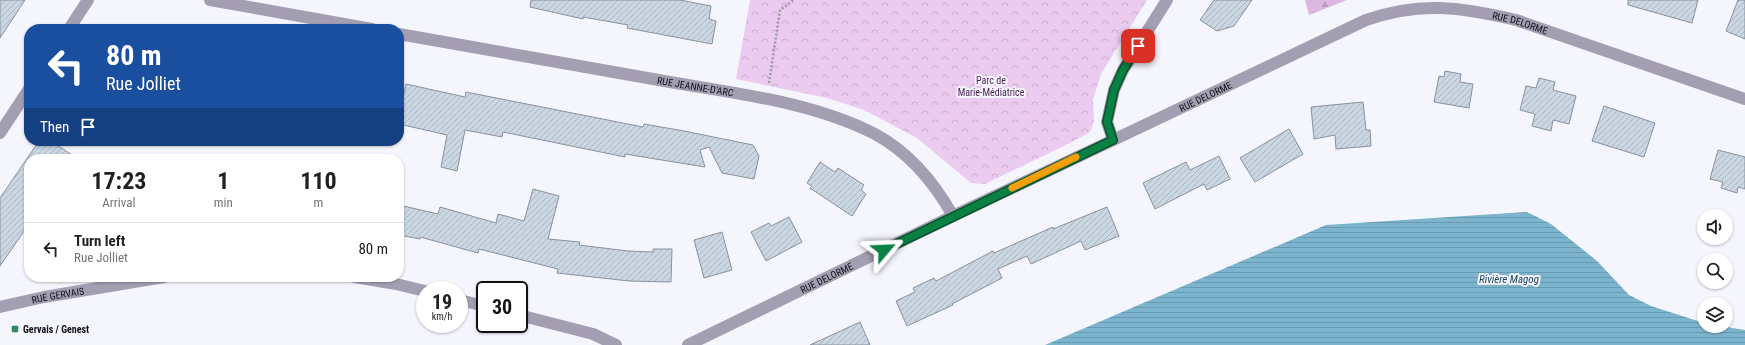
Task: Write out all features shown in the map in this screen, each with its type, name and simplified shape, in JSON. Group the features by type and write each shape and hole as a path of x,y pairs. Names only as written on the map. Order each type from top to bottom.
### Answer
{"street":[{"path":"72,24 88,0"},
{"path":"210,0 344,24"},
{"path":"1113,140 1107,122 1114,90 1123,70 1167,0"},
{"name":"RUE DELORME","path":"688,345 953,216 1366,20 1389,12 1428,7 1482,12 1516,20 1745,99"},
{"name":"RUE JEANNE-D'ARC","path":"404,35 767,100 833,116 876,135 902,152 924,172 940,193 953,216"},
{"path":"0,133 24,97"},
{"name":"RUE GERVAIS","path":"0,307 44,297 134,282"},
{"path":"384,282 416,289"},
{"path":"528,317 593,334 616,345"}],"path":[{"path":"767,100 780,10 794,0"}],"green space":[{"name":"Parc de Marie-Médiatrice","path":"750,0 1147,0 1101,74 1093,100 1094,121 1090,132 985,184 971,183 917,138 864,110 827,98 736,79"},
{"path":"1305,0 1347,0 1309,15"}],"water":[{"name":"Rivière Magog","path":"1527,212 1551,224 1597,261 1629,295 1651,306 1697,321 1697,333 1733,333 1733,328 1745,330 1745,345 1045,345 1326,225"}],"building":[{"path":"0,0 25,0 0,38"},
{"path":"531,0 680,0 711,6 709,19 716,21 712,44 627,28 628,25 583,17 583,19 530,7"},
{"path":"1214,0 1252,0 1234,26 1217,31 1200,20"},
{"path":"1628,0 1698,0 1692,23 1628,5"},
{"path":"1738,0 1745,0 1745,39 1726,31"},
{"path":"1445,71 1461,74 1460,82 1473,84 1469,108 1434,102 1439,76 1444,77"},
{"path":"1539,78 1555,82 1553,90 1576,96 1569,124 1553,120 1551,131 1532,126 1535,114 1520,110 1526,86 1536,88"},
{"path":"406,84 465,97 466,92 643,127 644,124 753,145 759,156 754,179 722,173 709,147 700,150 705,167 625,154 625,157 503,132 502,137 465,130 457,171 441,167 447,135 404,125 404,93"},
{"path":"1363,102 1366,130 1370,130 1371,146 1336,149 1335,135 1314,139 1311,107"},
{"path":"1604,106 1655,123 1644,157 1592,141"},
{"path":"1289,129 1303,154 1255,182 1240,158"},
{"path":"36,146 58,146 70,154 30,154"},
{"path":"1718,150 1745,157 1745,189 1738,187 1737,193 1721,188 1723,182 1710,179"},
{"path":"1219,156 1230,179 1207,190 1204,184 1155,209 1143,183 1186,162 1190,170"},
{"path":"820,162 835,172 838,168 864,185 861,190 866,194 852,216 810,188 812,186 807,183"},
{"path":"24,163 24,231 0,266 0,198"},
{"path":"533,189 559,196 548,239 580,242 579,245 628,251 653,252 653,249 672,249 671,282 629,281 557,273 558,269 479,249 478,253 420,237 420,239 404,236 404,206 438,214 440,207 496,223 498,214 524,221"},
{"path":"1107,207 1119,236 1085,250 1081,241 1031,264 1027,256 998,269 1002,278 952,304 953,305 907,326 896,301 915,292 913,288 934,278 936,281 993,251 994,253 1053,227 1053,229"},
{"path":"789,217 802,242 766,261 751,232 769,223 771,226"},
{"path":"722,232 732,270 704,278 694,240"},
{"path":"860,322 870,345 810,345"}],"slow traffic":[{"path":"1012,188 1076,157"}],"place":[{"name":"Gervais / Genest","path":"15,329"}],"route":[{"path":"884,250 1113,140 1107,122 1114,90 1123,70 1138,46"}]}
